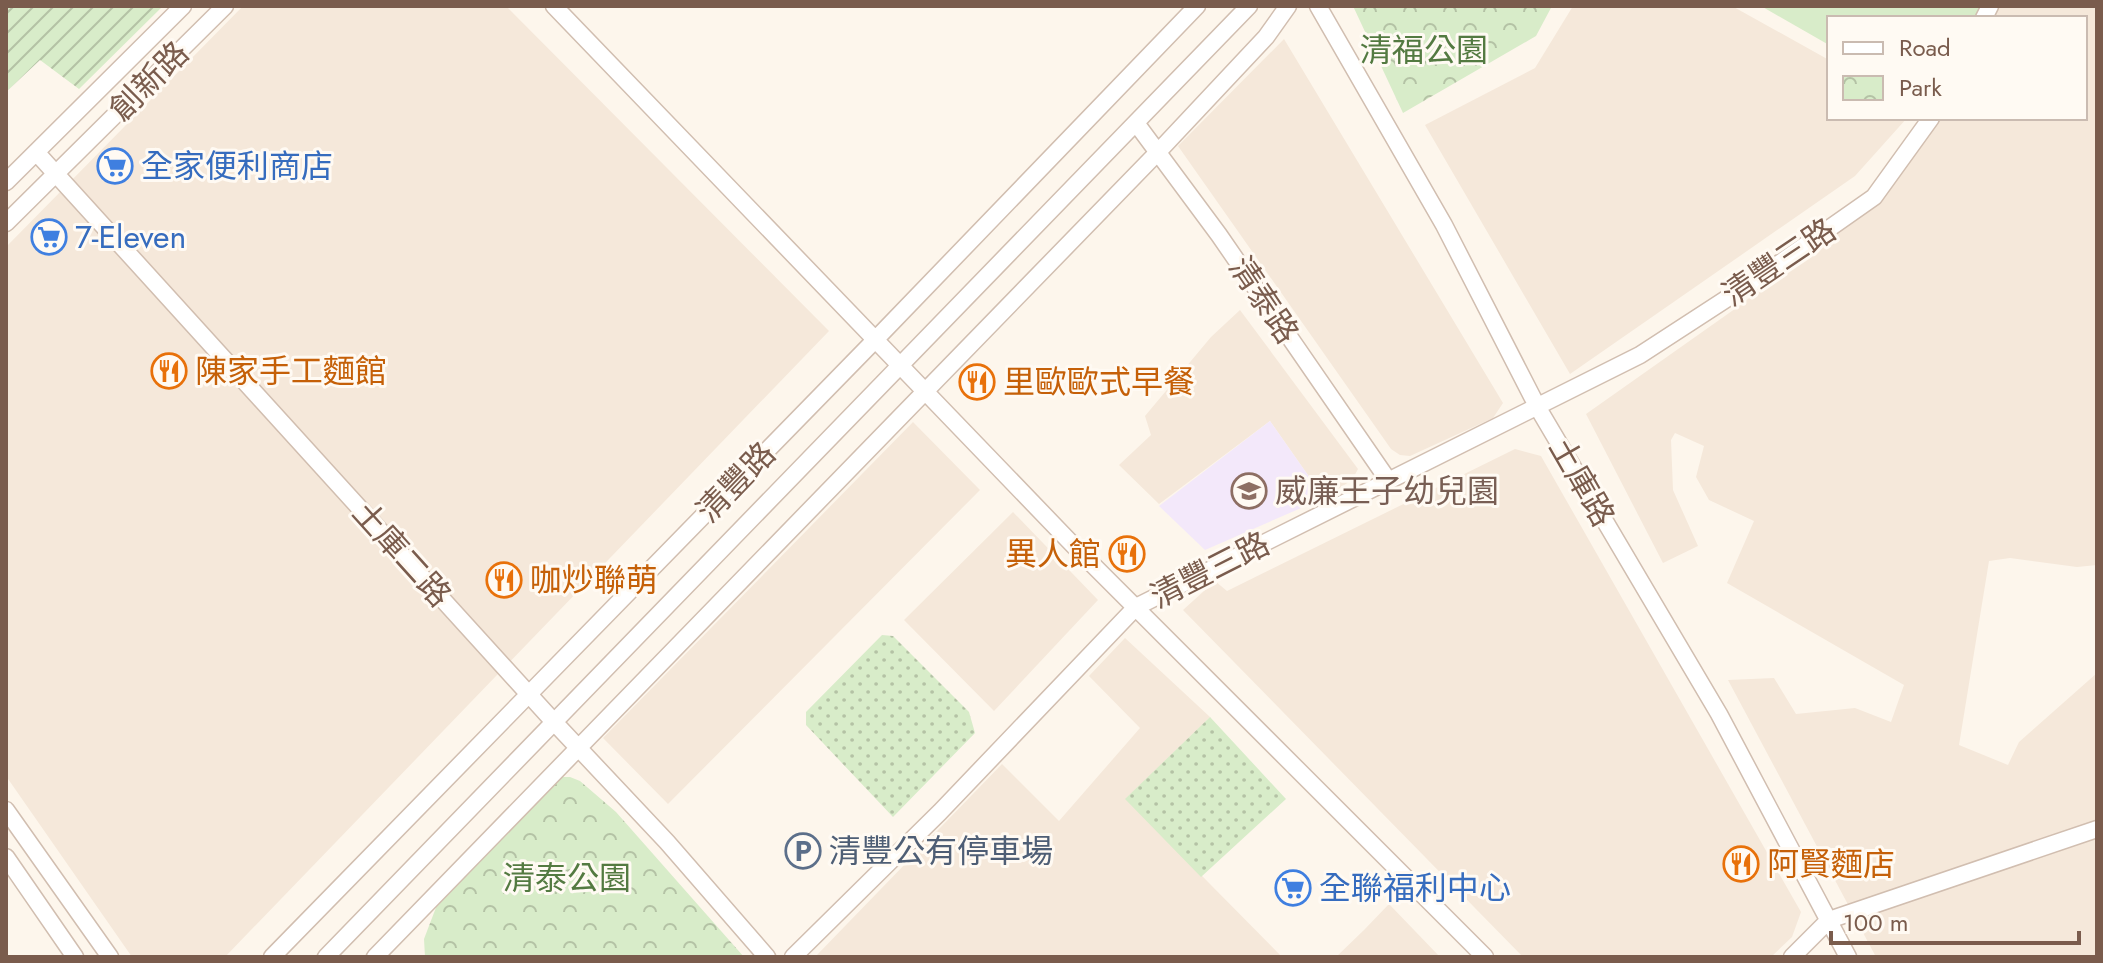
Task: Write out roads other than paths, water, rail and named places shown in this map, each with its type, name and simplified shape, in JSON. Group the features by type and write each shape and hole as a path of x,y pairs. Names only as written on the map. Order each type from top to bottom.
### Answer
{"street":[{"name":"創新路","path":"6,182 183,6"},
{"name":"創新路","path":"6,223 225,6"},
{"path":"554,6 1073,545 1485,957"},
{"name":"清豐路","path":"272,957 1197,6"},
{"name":"清豐路","path":"326,957 1249,6"},
{"path":"375,957 1158,152 1266,37 1288,6"},
{"name":"土庫路","path":"1318,6 1444,225 1538,408 1719,714 1848,957"},
{"name":"清豐三路","path":"793,957 999,751 1136,607 1640,355 1760,277 1874,197 1930,120"},
{"name":"清泰路","path":"1136,123 1219,235 1388,480"},
{"name":"土庫二路","path":"36,152 554,722 667,842 767,957"},
{"path":"6,810 110,957"},
{"path":"1792,957 1829,920 2097,829"},
{"path":"6,857 75,957"}],"place":[{"name":"全家便利商店","path":"115,166"},
{"name":"7-Eleven","path":"49,237"},
{"name":"陳家手工麵館","path":"169,371"},
{"name":"里歐歐式早餐","path":"977,382"},
{"name":"威廉王子幼兒園","path":"1249,491"},
{"name":"異人館","path":"1127,554"},
{"name":"咖炒聯萌","path":"504,580"},
{"name":"清豐公有停車場","path":"803,851"},
{"name":"阿賢麵店","path":"1741,864"},
{"name":"全聯福利中心","path":"1293,888"}],"park label":[{"name":"清福公園","path":"1424,50"},
{"name":"清泰公園","path":"567,878"}]}
